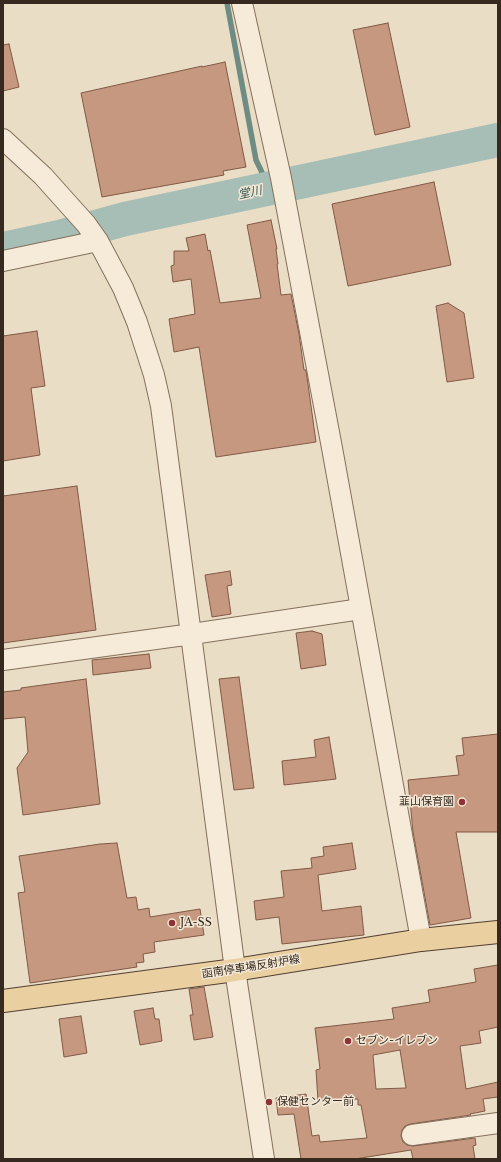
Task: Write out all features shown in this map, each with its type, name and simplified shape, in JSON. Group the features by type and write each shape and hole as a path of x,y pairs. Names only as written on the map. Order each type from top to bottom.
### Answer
{"main road":[{"name":"函南停車場反射炉線","path":"3,1001 235,970 421,940 498,932"}],"street":[{"path":"242,3 286,201 421,940"},
{"path":"3,139 44,176 80,217 98,241 123,288 137,322 154,375 160,400 192,634 235,970 264,1159"},
{"path":"3,261 98,241"},
{"path":"3,660 361,609"},
{"path":"412,1135 498,1123"}],"building":[{"path":"388,23 410,127 375,135 353,30"},
{"path":"9,44 19,87 3,91 3,45"},
{"path":"225,62 246,167 223,171 224,175 102,197 81,93"},
{"path":"434,182 451,265 348,286 332,204"},
{"path":"271,220 277,249 277,264 281,295 291,294 304,370 306,370 316,442 216,457 199,347 174,352 169,319 195,314 191,279 173,282 171,266 174,265 174,251 189,251 186,238 205,234 208,251 210,250 220,303 261,298 247,225"},
{"path":"448,303 464,313 474,378 447,382 436,306"},
{"path":"37,331 45,386 31,388 40,455 3,461 3,336"},
{"path":"77,486 96,630 3,643 3,496"},
{"path":"230,571 232,585 227,586 231,614 212,617 205,575"},
{"path":"312,631 322,634 326,665 301,669 296,633"},
{"path":"149,654 151,668 93,675 92,660"},
{"path":"239,677 254,788 234,790 219,679"},
{"path":"86,679 100,804 23,815 17,768 28,752 25,717 3,719 3,692"},
{"path":"498,734 498,832 456,832 471,918 430,925 413,832 408,780 459,775 456,756 464,755 462,738"},
{"path":"329,737 336,779 284,785 282,761 316,757 314,740"},
{"path":"117,843 127,898 136,897 138,910 149,908 150,917 200,909 204,935 154,942 155,952 143,954 144,962 136,963 137,967 30,983 18,893 25,892 19,856 100,844"},
{"path":"352,843 356,869 318,875 322,911 361,906 364,935 282,944 279,917 256,920 254,901 284,897 281,871 312,868 311,858 324,856 323,847"},
{"path":"498,965 498,1027 479,1031 481,1043 460,1046 466,1089 498,1082 498,1097 483,1099 485,1111 470,1114 471,1115 410,1124 405,1126 402,1130 401,1136 403,1142 407,1145 413,1146 475,1138 476,1145 473,1146 475,1159 413,1159 411,1150 355,1159 301,1159 294,1114 278,1115 276,1098 306,1094 312,1136 319,1135 320,1142 367,1138 361,1105 358,1105 358,1099 318,1101 316,1070 320,1069 315,1028 394,1019 392,1008 430,1002 428,990 476,982 474,969","holes":["400,1050 406,1088 376,1089 373,1055"]},
{"path":"204,987 213,1037 194,1040 190,1015 193,1015 189,989"},
{"path":"153,1008 155,1019 159,1019 162,1041 140,1045 134,1011"},
{"path":"81,1016 87,1053 64,1057 59,1019"}],"waterway":[{"path":"227,3 256,160 270,189"},
{"name":"堂川","path":"3,249 63,236 125,219 498,140"}],"place":[{"name":"韮山保育園","path":"462,802"},
{"name":"JA-SS","path":"172,923"},
{"name":"セブン-イレブン","path":"348,1041"},
{"name":"保健センター前","path":"269,1102"}]}
